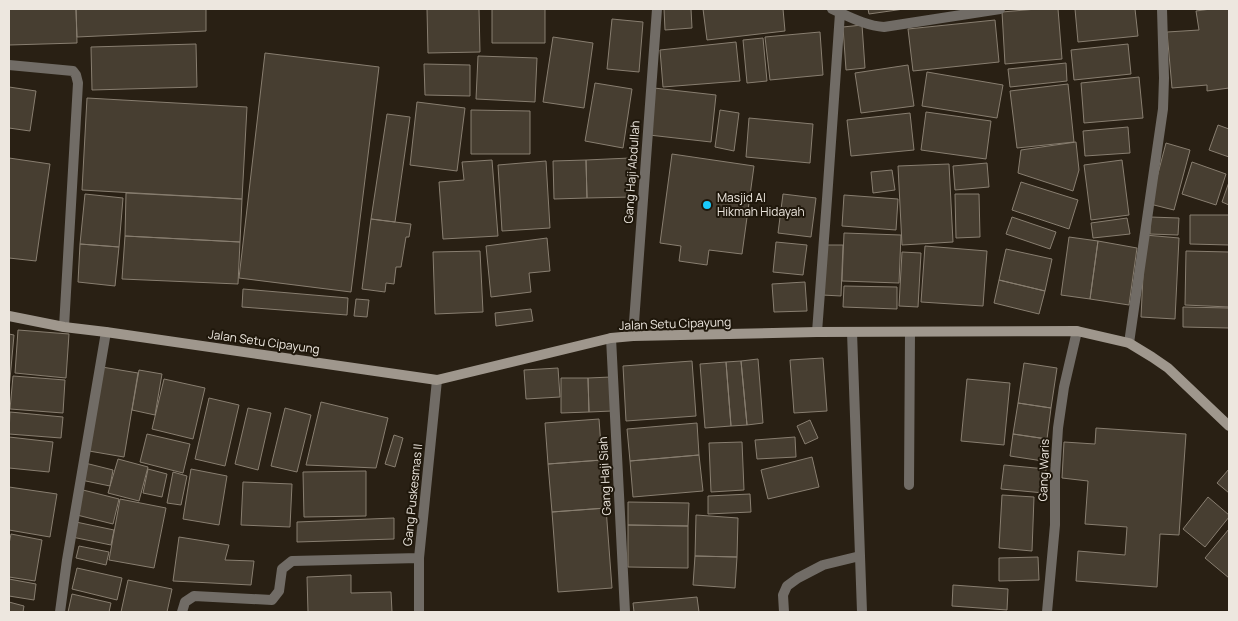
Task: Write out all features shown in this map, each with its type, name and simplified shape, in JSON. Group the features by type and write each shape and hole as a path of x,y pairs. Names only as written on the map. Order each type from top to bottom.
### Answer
{"street":[{"name":"Gang Haji Abdullah","path":"633,336 657,9"},
{"path":"817,332 828,189 836,11 868,24 884,27 1000,9"},
{"path":"1129,343 1162,110 1164,78 1162,9"},
{"path":"9,65 73,71 78,83 64,326"},
{"name":"Jalan Setu Cipayung","path":"9,316 64,326 437,380 611,338 633,336 817,332 1077,331 1129,343 1168,368 1229,426"},
{"name":"Gang Waris","path":"1047,612 1055,525 1055,475 1058,428 1064,387 1077,331"},
{"path":"60,612 106,332"},
{"path":"852,332 862,612"},
{"path":"909,485 910,332"},
{"name":"Gang Haji Siah","path":"611,338 625,612"},
{"name":"Gang Puskesmas II","path":"419,612 419,558 437,380"},
{"path":"784,612 783,595 787,586 823,565 860,556"},
{"path":"182,612 185,602 194,596 272,600 279,591 282,570 292,561 419,558"}],"building":[{"path":"9,9 76,9 77,43 9,45"},
{"path":"76,9 206,9 206,31 77,37"},
{"path":"427,9 479,9 480,52 428,53"},
{"path":"492,9 545,9 545,43 492,43"},
{"path":"664,9 691,9 692,28 665,30"},
{"path":"703,9 783,9 785,31 707,40"},
{"path":"868,9 904,9 869,14"},
{"path":"1058,9 1062,59 1005,64 1002,12"},
{"path":"1075,9 1135,9 1138,36 1078,42"},
{"path":"1229,9 1229,88 1207,91 1207,85 1172,88 1167,32 1199,30 1196,11"},
{"path":"612,19 643,22 639,72 607,69"},
{"path":"995,20 999,62 913,71 908,29"},
{"path":"862,25 865,68 846,70 843,27"},
{"path":"820,32 823,75 770,80 765,37"},
{"path":"553,37 593,43 584,108 543,102"},
{"path":"763,38 767,81 747,83 743,40"},
{"path":"736,42 740,81 663,87 660,50"},
{"path":"196,44 197,87 92,90 91,47"},
{"path":"1128,44 1131,74 1074,80 1071,50"},
{"path":"265,53 379,67 351,292 239,278"},
{"path":"478,56 537,58 535,102 476,99"},
{"path":"1066,63 1067,81 1010,87 1008,69"},
{"path":"424,64 470,65 470,96 425,95"},
{"path":"908,65 914,106 861,113 855,73"},
{"path":"927,72 1003,85 997,118 922,106"},
{"path":"1139,77 1143,118 1084,123 1081,83"},
{"path":"595,83 632,89 623,148 585,141"},
{"path":"1068,84 1074,142 1017,148 1010,91"},
{"path":"9,87 36,91 30,131 9,128"},
{"path":"654,88 716,95 711,142 649,135"},
{"path":"87,98 247,107 242,199 82,190"},
{"path":"417,102 465,108 457,171 410,165"},
{"path":"471,110 530,111 530,154 471,154"},
{"path":"720,110 739,113 734,151 715,147"},
{"path":"926,112 991,121 986,159 921,150"},
{"path":"910,113 914,150 851,156 847,120"},
{"path":"387,114 410,117 395,222 371,219"},
{"path":"749,118 813,124 810,163 746,157"},
{"path":"1218,125 1229,129 1229,157 1209,150"},
{"path":"1128,127 1130,153 1085,156 1083,131"},
{"path":"1076,142 1079,170 1073,191 1018,173 1021,150"},
{"path":"1166,143 1190,150 1174,210 1150,204"},
{"name":"Masjid Al Hikmah Hidayah","path":"672,154 754,166 742,254 709,250 707,265 679,261 681,246 660,243"},
{"path":"9,158 50,164 36,261 9,258"},
{"path":"630,158 632,197 587,198 586,160"},
{"path":"492,160 498,236 443,239 439,182 464,180 462,162"},
{"path":"586,160 587,198 554,199 553,161"},
{"path":"1122,160 1129,215 1091,220 1084,165"},
{"path":"546,161 550,228 502,231 498,165"},
{"path":"1192,162 1226,174 1216,205 1182,194"},
{"path":"987,163 989,187 955,190 953,166"},
{"path":"949,164 953,242 902,245 898,166"},
{"path":"892,170 895,190 873,193 871,172"},
{"path":"1021,182 1078,200 1069,229 1012,210"},
{"path":"1229,182 1229,205 1222,202"},
{"path":"126,193 242,199 240,242 125,236"},
{"path":"85,194 123,198 119,247 80,244"},
{"path":"783,194 816,198 811,237 778,233"},
{"path":"955,194 979,194 980,237 956,238"},
{"path":"844,195 898,199 896,230 842,226"},
{"path":"1190,215 1229,215 1229,245 1190,244"},
{"path":"1012,217 1056,232 1050,249 1006,234"},
{"path":"1150,217 1179,218 1178,235 1150,234"},
{"path":"1127,218 1130,234 1093,238 1091,223"},
{"path":"371,219 411,224 409,237 406,237 401,267 396,267 394,284 386,283 385,292 362,289"},
{"path":"844,233 901,235 899,283 842,281"},
{"path":"1145,235 1179,238 1175,319 1141,317"},
{"path":"125,236 240,242 238,284 122,279"},
{"path":"1069,237 1098,241 1090,299 1061,295"},
{"path":"547,238 550,271 529,273 531,292 491,297 486,246"},
{"path":"1098,241 1137,248 1129,305 1090,299"},
{"path":"776,242 807,245 803,275 773,272"},
{"path":"80,244 119,247 115,286 78,282"},
{"path":"825,245 843,245 841,296 822,295"},
{"path":"925,246 987,251 983,306 921,302"},
{"path":"1006,249 1052,259 1045,291 999,280"},
{"path":"480,251 483,312 435,314 433,252"},
{"path":"1186,251 1229,252 1229,307 1185,305"},
{"path":"902,252 921,253 918,307 899,306"},
{"path":"999,280 1045,291 1039,314 994,303"},
{"path":"805,282 807,311 774,312 772,284"},
{"path":"844,286 897,287 897,309 843,307"},
{"path":"243,289 348,298 347,315 242,307"},
{"path":"356,299 369,300 367,317 354,316"},
{"path":"1183,307 1229,308 1229,328 1183,327"},
{"path":"531,309 533,321 496,326 495,313"},
{"path":"18,330 69,334 66,378 15,373"},
{"path":"9,334 14,335 9,390"},
{"path":"823,358 827,411 794,413 790,360"},
{"path":"758,359 763,423 747,425 741,361"},
{"path":"692,361 696,416 626,421 623,366"},
{"path":"741,361 747,425 731,426 726,362"},
{"path":"726,362 731,426 705,428 700,364"},
{"path":"1024,363 1057,368 1051,408 1018,403"},
{"path":"102,367 138,373 124,457 89,451"},
{"path":"558,368 560,397 526,399 524,370"},
{"path":"139,370 162,374 155,415 132,410"},
{"path":"13,376 65,380 63,413 10,409"},
{"path":"611,377 612,411 589,412 588,378"},
{"path":"561,378 588,378 589,412 561,413"},
{"path":"164,379 205,388 193,439 152,429"},
{"path":"967,379 1010,383 1004,445 961,441"},
{"path":"209,398 239,405 225,466 195,459"},
{"path":"321,402 388,418 376,468 306,465"},
{"path":"1018,403 1051,408 1047,439 1013,434"},
{"path":"248,408 271,413 258,470 235,464"},
{"path":"285,408 311,415 297,472 271,466"},
{"path":"10,412 63,417 61,438 9,434"},
{"path":"599,419 602,460 548,464 545,423"},
{"path":"810,420 818,438 805,444 797,426"},
{"path":"697,423 699,455 630,461 627,429"},
{"path":"1096,428 1186,434 1179,535 1160,534 1157,587 1076,581 1078,551 1125,555 1127,527 1085,524 1088,481 1062,478 1064,442 1095,444"},
{"path":"147,434 190,444 183,473 140,462"},
{"path":"1013,434 1047,439 1043,461 1010,456"},
{"path":"394,435 403,438 395,467 385,464"},
{"path":"9,437 53,442 49,472 9,468"},
{"path":"795,437 796,457 757,459 755,440"},
{"path":"742,442 744,490 711,492 709,443"},
{"path":"699,455 703,491 633,497 630,461"},
{"path":"812,457 819,487 768,499 761,470"},
{"path":"118,459 148,467 139,501 108,493"},
{"path":"602,460 606,508 552,512 548,464"},
{"path":"85,463 113,470 110,486 81,480"},
{"path":"1004,465 1046,469 1044,493 1001,489"},
{"path":"148,469 167,474 162,497 143,493"},
{"path":"191,469 227,476 219,525 183,519"},
{"path":"1229,469 1229,493 1217,483"},
{"path":"366,471 366,516 304,517 303,472"},
{"path":"173,472 187,476 181,505 167,503"},
{"path":"243,482 292,484 290,527 241,525"},
{"path":"9,487 57,494 50,537 9,530"},
{"path":"83,490 119,499 113,524 77,515"},
{"path":"750,494 751,512 708,514 708,496"},
{"path":"1002,495 1034,497 1032,551 999,548"},
{"path":"1208,497 1229,517 1205,547 1183,529"},
{"path":"120,499 166,508 154,568 109,560"},
{"path":"628,502 689,503 688,526 628,525"},
{"path":"606,508 612,588 558,592 552,512"},
{"path":"696,515 738,518 737,557 695,556"},
{"path":"394,518 394,539 297,542 297,522"},
{"path":"76,522 114,530 111,545 72,537"},
{"path":"628,525 688,526 688,568 628,567"},
{"path":"1229,529 1229,578 1205,558"},
{"path":"11,534 42,540 35,581 9,577 9,544"},
{"path":"179,537 229,545 225,560 254,561 251,585 173,581"},
{"path":"79,546 109,552 106,565 76,558"},
{"path":"695,556 737,557 735,588 693,585"},
{"path":"1038,557 1039,580 999,581 999,558"},
{"path":"77,568 122,578 117,600 72,589"},
{"path":"351,575 351,593 391,592 392,612 308,612 307,577"},
{"path":"9,579 36,584 34,600 9,596"},
{"path":"128,580 172,589 167,612 121,612"},
{"path":"953,585 1008,589 1007,610 952,606"},
{"path":"72,594 111,603 109,612 68,612"},
{"path":"697,597 699,612 634,612 633,603"},
{"path":"9,602 24,606 23,612 9,612"}],"place":[{"name":"Masjid Al Hikmah Hidayah","path":"707,205"}]}
